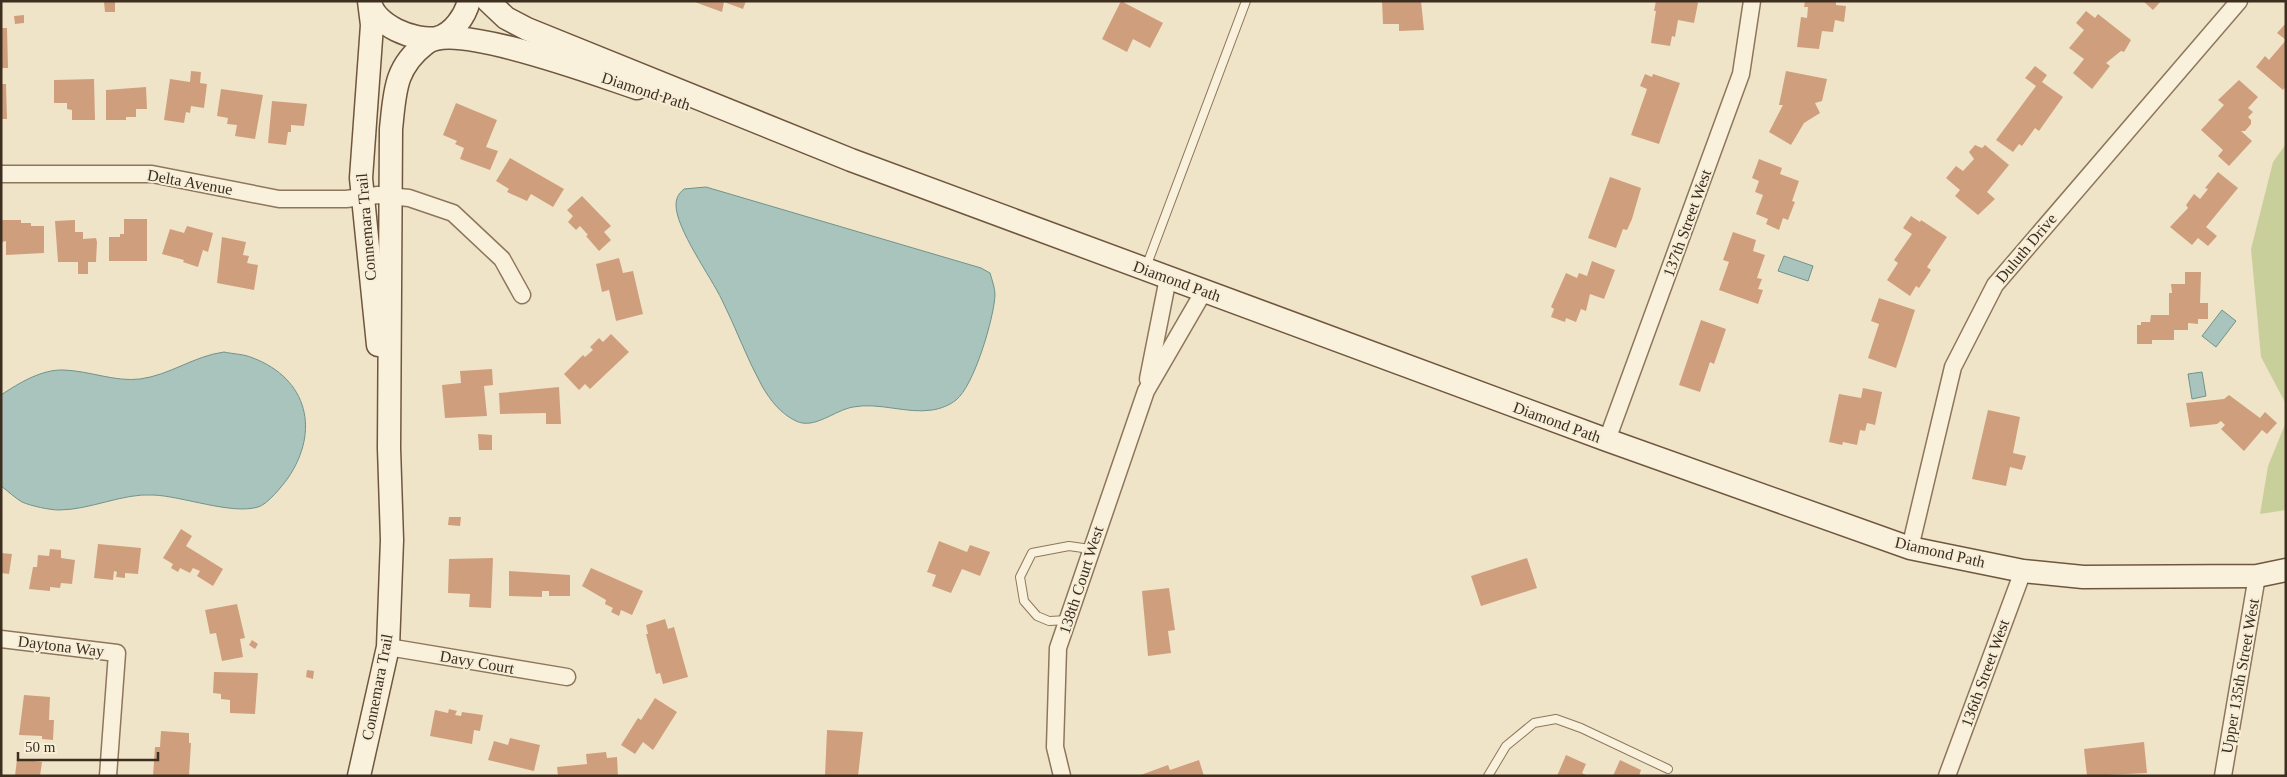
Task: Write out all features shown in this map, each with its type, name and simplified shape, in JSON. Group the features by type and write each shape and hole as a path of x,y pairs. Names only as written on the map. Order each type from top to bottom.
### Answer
{"street":[{"path":"438,38 453,29 469,1"},
{"name":"Diamond Path","path":"488,1 506,18 528,29 851,160"},
{"name":"137th Street West","path":"1607,440 1741,74 1752,1"},
{"name":"Duluth Drive","path":"1910,548 1953,367 1995,285 2238,1"},
{"name":"Diamond Path","path":"370,3 378,18 401,32 424,38 468,40 531,53 851,160 1607,440 1910,548 2023,571 2090,577 2257,576 2286,570"},
{"name":"Connemara Trail","path":"360,776 388,647 392,540 377,196 361,169 372,25 370,3"},
{"name":"Connemara Trail","path":"388,448 377,196 391,129 397,78 409,61 426,43 438,38"},
{"name":"Delta Avenue","path":"1,174 152,174 280,199 377,196 417,200 453,213 502,259 522,295"},
{"name":"138th Court West","path":"1062,776 1055,747 1058,648 1090,549 1146,391 1168,278"},
{"name":"138th Court West","path":"1146,391 1204,291"},
{"name":"136th Street West","path":"1947,776 2023,571"},
{"name":"Upper 135th Street West","path":"2223,776 2257,576"},
{"name":"Daytona Way","path":"1,639 117,653 108,776"},
{"name":"Davy Court","path":"388,647 567,677"}],"lane":[{"path":"1146,269 1246,1"},
{"path":"1068,620 1049,621 1036,616 1024,601 1020,577 1032,553 1069,546 1090,549"},
{"path":"1488,776 1506,746 1534,724 1556,720 1581,728 1668,770"}],"green space":[{"path":"2286,144 2286,404 2261,357 2251,249 2273,162"},
{"path":"2286,422 2286,510 2260,514 2268,466"}],"water":[{"path":"706,187 981,268 990,273 995,295 994,306 982,351 970,381 963,392 951,404 932,410 913,411 873,406 853,407 810,423 796,421 785,415 762,386 722,300 682,227 676,205 678,196 684,189"},
{"path":"1784,256 1813,266 1808,281 1778,271"},
{"path":"2222,310 2236,321 2216,347 2202,336"},
{"path":"224,352 250,357 272,367 286,379 297,393 303,408 304,442 298,460 288,478 270,499 262,505 247,509 235,509 165,496 142,495 83,507 55,510 22,502 1,486 1,395 15,386 39,374 56,370 121,379 140,379 162,374 202,357"},
{"path":"2202,372 2206,396 2192,399 2188,374"}],"building":[{"path":"692,1 746,1 743,9 724,2 722,12"},
{"path":"1121,1 1163,23 1150,48 1133,39 1127,52 1102,39"},
{"path":"1382,1 1421,1 1424,30 1399,31 1399,24 1383,24"},
{"path":"1656,1 1695,1 1698,3 1694,23 1678,20 1675,37 1672,36 1670,46 1651,43"},
{"path":"1805,1 1836,1 1836,5 1846,6 1844,22 1835,20 1833,32 1822,31 1819,49 1797,47 1801,17 1807,18 1808,7 1804,7"},
{"path":"2143,1 2161,1 2153,10"},
{"path":"104,2 115,2 115,12 105,12"},
{"path":"2086,11 2095,18 2098,14 2131,40 2124,52 2121,51 2106,63 2110,66 2092,89 2073,73 2084,59 2069,48 2084,30 2076,23"},
{"path":"24,15 24,23 15,24 14,16"},
{"path":"2286,23 2286,40 2277,33"},
{"path":"1,28 7,28 8,68 1,68"},
{"path":"2286,40 2286,86 2283,90 2256,67 2265,56 2269,60"},
{"path":"2035,66 2047,75 2042,82 2063,97 2039,131 2035,128 2022,146 2019,144 2013,152 1996,140 2036,86 2025,78"},
{"path":"191,71 201,72 200,83 207,84 204,108 191,106 190,113 186,112 184,123 164,120 170,79 190,82"},
{"path":"1786,71 1827,79 1822,101 1815,103 1820,113 1804,123 1791,145 1769,132 1783,105 1779,105"},
{"path":"1645,74 1652,77 1653,74 1680,83 1659,144 1631,135 1647,89 1640,86"},
{"path":"94,79 95,120 72,120 72,110 67,109 67,103 54,103 54,80"},
{"path":"2239,80 2258,97 2248,108 2253,112 2248,117 2251,120 2251,124 2245,131 2241,131 2252,141 2229,166 2218,156 2223,150 2201,130 2224,105 2218,100"},
{"path":"1,84 6,84 7,119 1,119"},
{"path":"146,87 147,109 136,109 136,117 126,117 126,120 106,120 106,90"},
{"path":"221,89 263,95 255,139 235,136 237,125 227,124 228,118 217,116"},
{"path":"272,101 307,104 304,126 291,125 291,132 288,132 286,145 268,143"},
{"path":"456,103 497,120 486,147 498,151 490,170 460,159 464,148 455,144 457,141 443,135"},
{"path":"1975,145 1982,148 1985,145 2009,165 1987,192 1995,199 1978,215 1955,196 1960,190 1946,178 1956,166 1963,171 1974,159 1969,152"},
{"path":"510,158 564,189 553,207 531,194 527,201 507,192 509,189 496,181"},
{"path":"1759,159 1782,168 1780,174 1799,181 1792,201 1795,202 1788,220 1783,218 1779,230 1766,224 1768,219 1756,214 1763,195 1755,192 1759,181 1752,178"},
{"path":"2218,172 2238,188 2206,227 2217,236 2208,246 2198,238 2192,245 2170,227 2188,208 2186,205 2194,194 2200,199 2208,189 2205,188"},
{"path":"1610,177 1641,188 1632,219 1627,230 1623,229 1616,248 1588,238"},
{"path":"582,196 611,226 604,232 611,240 599,251 580,226 576,230 568,222 573,216 567,210"},
{"path":"1911,216 1920,222 1921,220 1947,237 1927,267 1931,270 1919,288 1916,286 1910,296 1887,280 1898,263 1894,260 1912,234 1903,228"},
{"path":"124,219 147,219 147,261 109,261 109,237 120,237 120,234 124,234"},
{"path":"2,220 21,220 21,223 31,223 31,226 44,226 44,253 6,255 6,241 2,242"},
{"path":"75,220 75,232 83,232 83,239 96,238 97,242 96,262 88,262 88,274 78,274 78,262 58,262 55,221"},
{"path":"187,226 213,233 208,252 203,250 198,267 183,262 184,260 162,254 170,229 184,233"},
{"path":"1733,232 1756,240 1753,251 1765,255 1757,278 1762,279 1758,289 1763,290 1758,304 1719,290 1729,262 1723,260"},
{"path":"222,237 246,242 243,255 249,256 247,263 258,265 254,290 217,283"},
{"path":"619,258 623,273 633,271 643,314 616,321 609,290 602,292 596,264"},
{"path":"1592,261 1615,270 1604,299 1590,294 1586,311 1581,309 1576,322 1566,318 1565,322 1551,317 1554,309 1551,307 1566,273 1577,278 1579,273 1587,276"},
{"path":"2185,272 2201,272 2200,303 2208,303 2208,319 2198,319 2198,324 2188,323 2188,330 2174,330 2174,340 2152,340 2152,344 2137,344 2137,325 2141,325 2141,322 2150,322 2151,315 2169,315 2169,293 2172,293 2171,284 2185,284"},
{"path":"1879,298 1915,310 1896,368 1868,358 1879,324 1871,321"},
{"path":"1701,320 1726,329 1714,364 1710,362 1700,392 1679,385"},
{"path":"611,334 629,352 590,389 585,384 579,390 564,374 583,355 585,357 593,350 590,347 599,338 603,342"},
{"path":"492,369 493,385 484,386 487,416 445,418 442,385 461,383 460,371"},
{"path":"559,387 561,424 546,424 546,413 500,414 499,393"},
{"path":"1863,388 1882,392 1875,425 1867,423 1865,431 1860,430 1857,445 1843,442 1842,445 1829,442 1839,394 1861,398"},
{"path":"2229,395 2260,418 2265,412 2277,423 2267,434 2262,430 2244,451 2221,429 2225,425 2221,421 2217,424 2190,427 2186,403 2224,399"},
{"path":"1988,410 2020,417 2013,453 2026,456 2022,470 2010,467 2006,486 1972,479"},
{"path":"478,434 492,435 492,450 479,450"},
{"path":"449,517 461,517 460,526 448,525"},
{"path":"181,529 192,536 186,546 223,569 213,586 197,576 200,571 193,568 190,573 180,568 178,572 171,568 173,564 163,558"},
{"path":"939,541 967,552 970,545 990,552 980,576 962,569 951,593 932,586 936,575 927,572"},
{"path":"98,544 141,548 138,574 125,573 125,578 116,577 117,572 114,571 113,580 94,578"},
{"path":"50,549 61,550 61,558 75,560 72,584 61,583 60,588 50,587 50,591 29,589 33,567 37,567 38,555 49,556"},
{"path":"1,553 12,554 9,574 1,573"},
{"path":"493,558 491,608 469,607 470,594 448,593 449,559"},
{"path":"1527,558 1537,588 1481,606 1471,576"},
{"path":"591,568 643,591 632,615 621,610 619,616 611,612 613,608 605,604 606,600 582,586"},
{"path":"509,571 570,575 570,596 549,596 549,591 542,591 542,597 509,596"},
{"path":"1169,588 1175,630 1168,631 1171,653 1148,656 1142,591"},
{"path":"237,604 245,638 240,639 243,657 222,661 216,633 210,634 205,610"},
{"path":"665,619 668,629 674,627 688,677 663,684 660,673 656,674 646,634 648,634 646,625"},
{"path":"252,640 258,644 255,649 249,645"},
{"path":"307,670 314,671 313,679 306,677"},
{"path":"214,672 258,673 255,714 230,713 230,700 221,699 221,694 213,693"},
{"path":"24,695 50,697 49,720 54,720 53,740 42,739 42,736 19,735"},
{"path":"655,698 677,712 653,750 643,742 635,754 621,745 638,718 641,720"},
{"path":"449,709 457,711 455,715 461,716 462,712 483,715 480,731 474,730 472,744 430,736 435,710 448,713"},
{"path":"827,730 863,732 858,776 825,776"},
{"path":"161,731 189,733 189,743 191,743 189,776 153,776 155,747 160,747"},
{"path":"510,738 540,745 534,771 488,760 494,741 508,745"},
{"path":"2144,742 2147,773 2087,776 2084,749"},
{"path":"606,752 607,758 617,757 618,776 558,776 557,767 587,764 586,754"},
{"path":"1566,755 1586,764 1582,773 1588,776 1557,776"},
{"path":"17,759 42,762 40,776 15,776"},
{"path":"1199,760 1204,776 1138,776 1168,765 1170,770"},
{"path":"1620,760 1641,770 1639,776 1613,776"}]}
